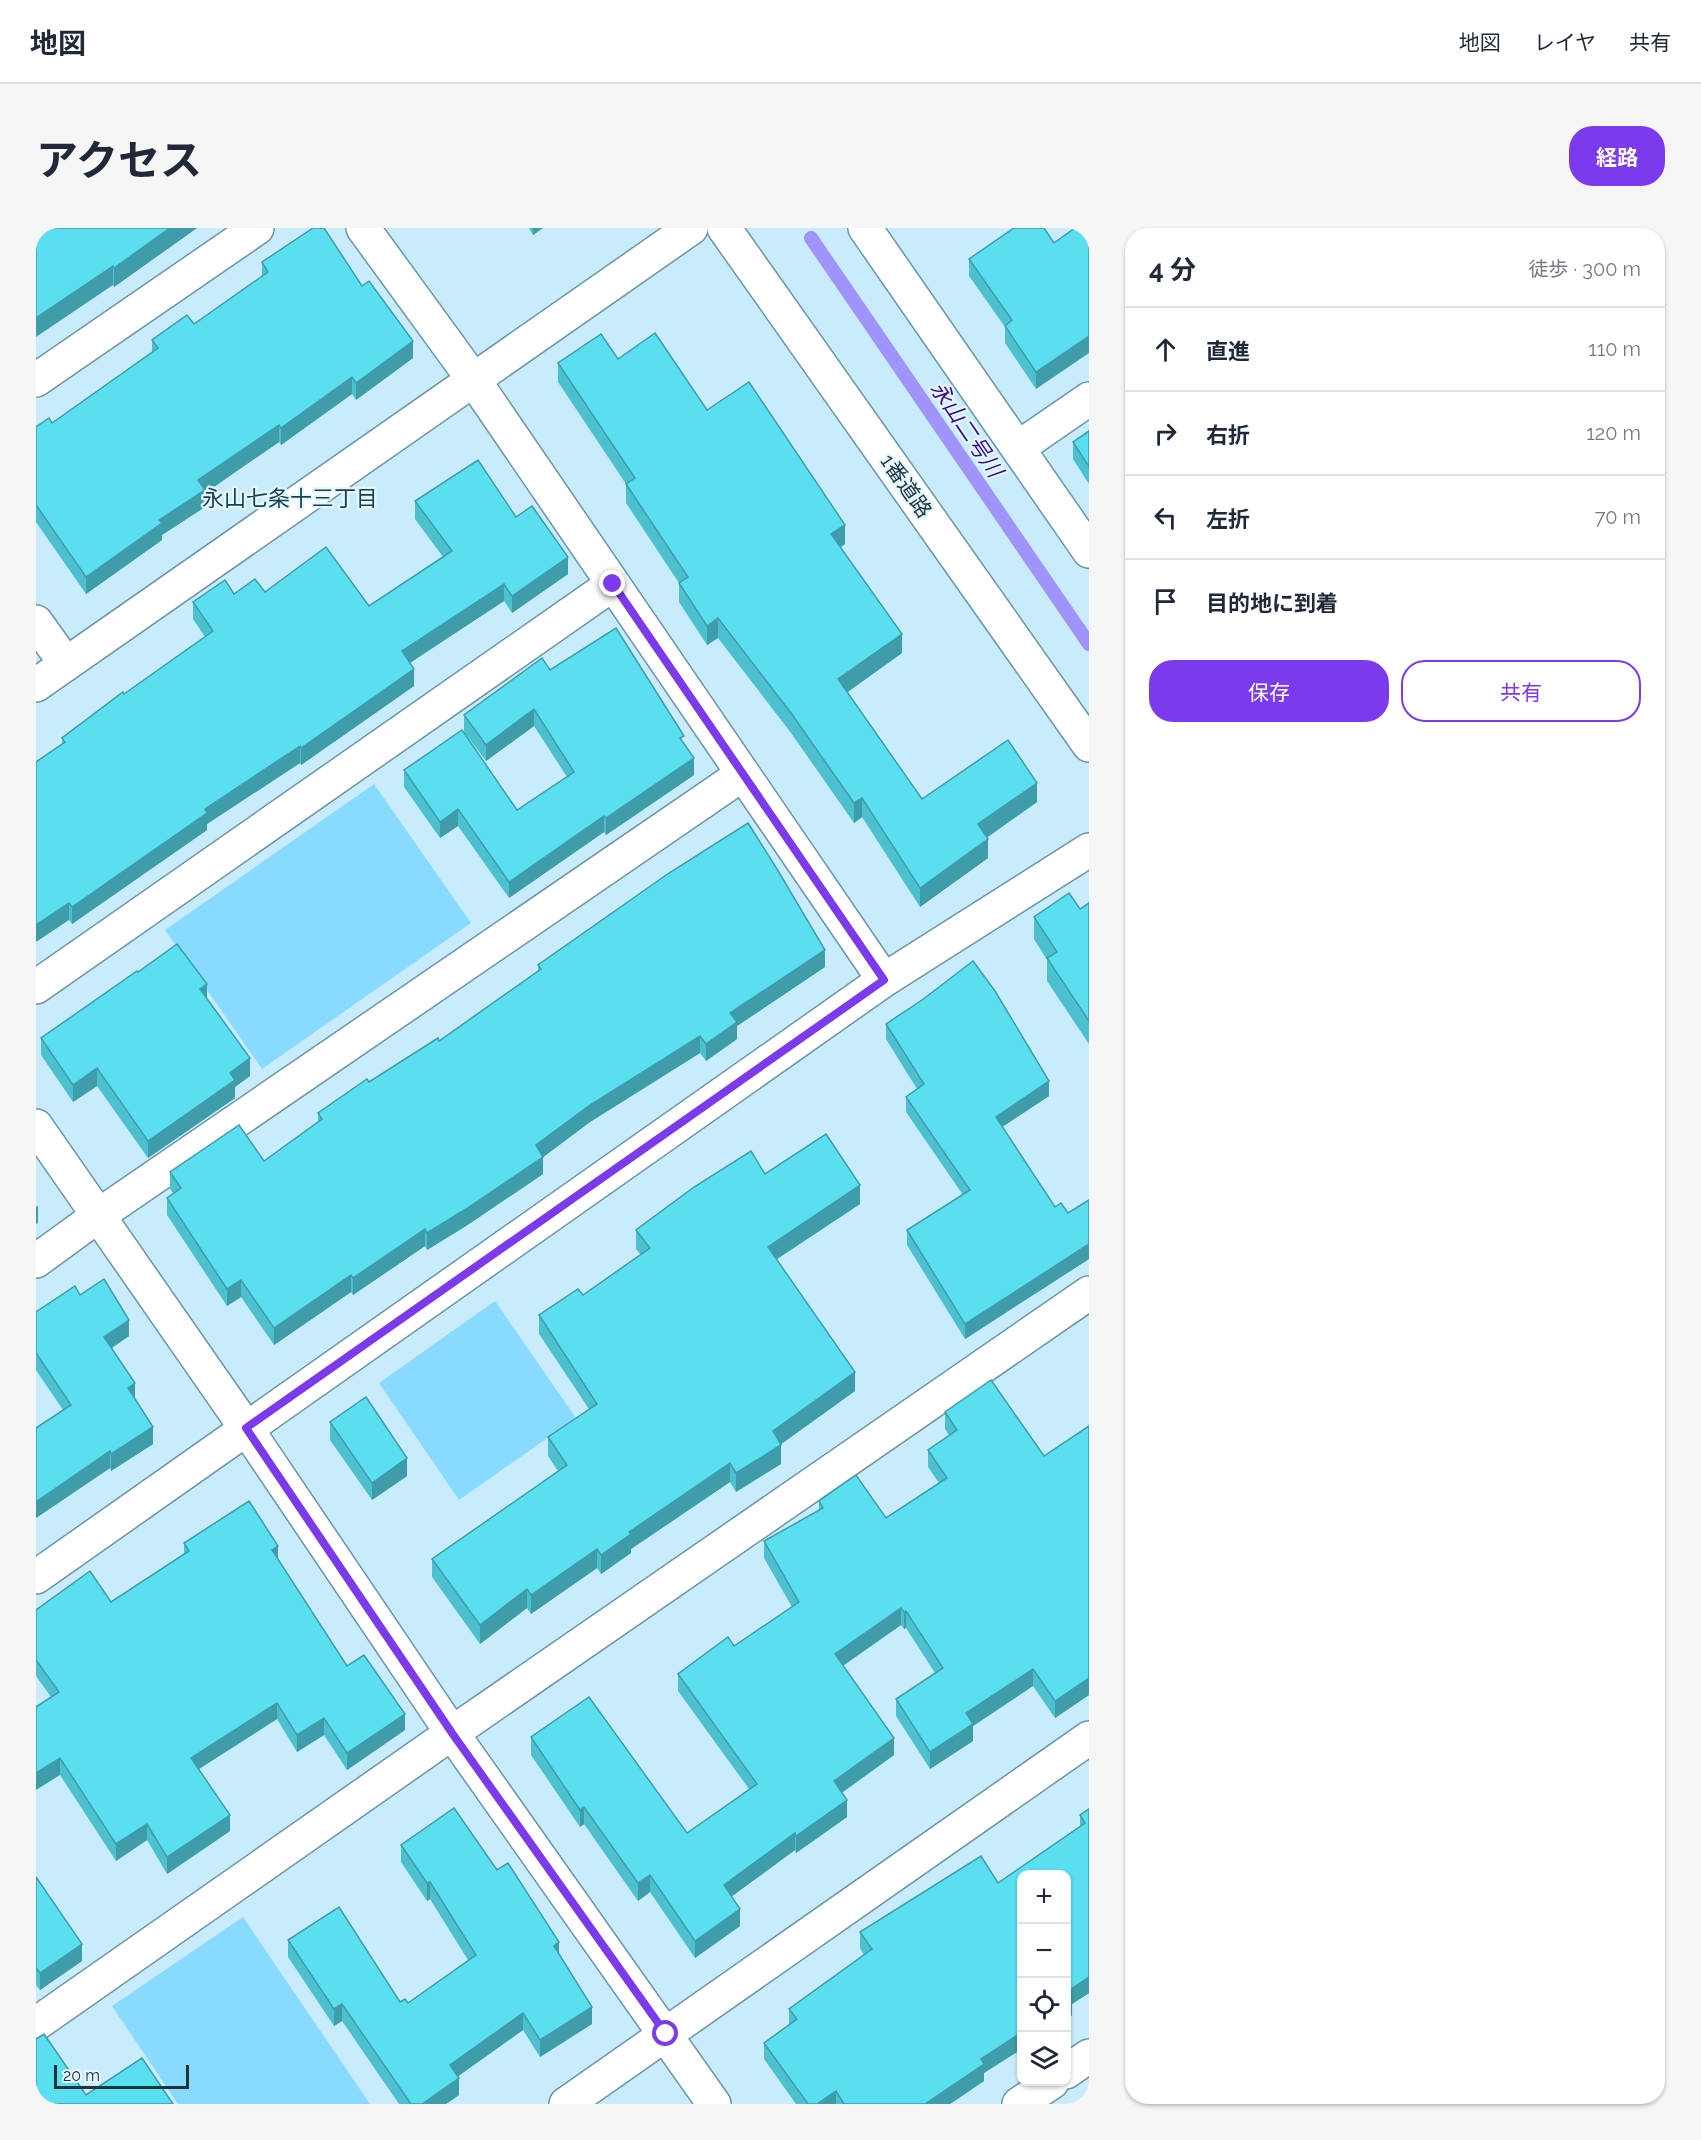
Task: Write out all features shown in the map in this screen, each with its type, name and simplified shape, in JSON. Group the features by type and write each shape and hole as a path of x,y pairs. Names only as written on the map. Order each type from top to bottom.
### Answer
{"street":[{"path":"36,380 257,228"},
{"path":"363,228 473,379 884,980"},
{"path":"36,685 691,228"},
{"name":"1番道路","path":"724,228 1089,745"},
{"path":"865,228 1089,551"},
{"path":"1018,448 1089,399"},
{"path":"36,987 613,584"},
{"path":"36,622 66,664"},
{"path":"36,1261 99,1215 743,774"},
{"path":"36,1577 884,980 1089,850"},
{"path":"36,1126 246,1428 452,1733 714,2104"},
{"path":"36,2024 452,1733 1089,1293"},
{"path":"566,2104 1089,1738"},
{"path":"1071,2069 1089,2056"},
{"path":"1019,2104 1046,2086"}],"shaded area":[{"path":"374,784 471,923 262,1069 165,930"},
{"path":"495,1301 576,1418 459,1500 379,1383"},
{"path":"243,1917 370,2104 178,2104 112,2006"}],"building":[{"path":"36,228 170,228 114,268 113,266 36,318"},
{"path":"313,228 324,228 362,286 369,281 413,341 356,383 352,377 281,428 279,425 198,480 205,490 159,520 162,523 86,577 36,505 36,427 49,418 52,423 158,348 152,340 187,315 194,324 268,272 262,262"},
{"path":"1014,228 1044,228 1054,243 1075,228 1089,228 1089,336 1036,372 1005,326 1012,320 969,259"},
{"path":"655,333 707,410 749,382 845,525 831,534 902,634 838,679 922,799 1008,740 1037,783 978,824 988,839 920,888 862,798 854,803 791,713 718,618 707,626 679,583 688,577 626,484 635,478 558,363 601,334 618,359"},
{"path":"1089,431 1089,467 1073,442"},
{"path":"478,460 516,517 532,506 568,557 512,596 504,584 402,651 414,669 301,748 300,746 205,809 207,813 72,907 69,903 36,925 36,762 65,742 62,738 123,692 124,694 213,631 193,602 225,580 234,594 255,579 265,592 326,547 369,606 452,551 415,501"},
{"path":"616,628 684,736 680,738 694,758 606,818 604,816 509,882 458,809 440,822 404,770 462,730 517,810 574,772 534,709 486,745 464,715 542,658 550,670"},
{"path":"748,823 825,950 730,1013 737,1022 706,1044 700,1036 590,1105 536,1145 543,1157 427,1233 425,1229 353,1278 351,1275 274,1328 241,1280 227,1289 167,1198 181,1188 170,1172 239,1125 264,1161 322,1119 318,1113 367,1079 369,1082 438,1038 439,1041 541,969 538,965 669,873"},
{"path":"1069,893 1080,909 1089,903 1089,1021 1047,958 1057,952 1034,917"},
{"path":"177,944 207,984 200,989 250,1058 230,1073 235,1080 148,1141 97,1068 73,1085 41,1038"},
{"path":"973,961 995,991 1049,1081 996,1117 1055,1207 1061,1203 1068,1213 1089,1200 1089,1244 965,1324 907,1230 970,1190 906,1097 924,1084 886,1024"},
{"path":"826,1134 860,1185 768,1247 855,1372 773,1431 781,1445 736,1473 730,1463 629,1532 631,1534 601,1555 597,1549 531,1595 527,1589 480,1625 432,1559 567,1465 548,1437 597,1404 539,1315 578,1289 583,1295 650,1248 636,1230 694,1187 751,1151 765,1174"},
{"path":"104,1279 129,1320 104,1337 135,1383 128,1388 153,1427 111,1454 110,1451 36,1502 36,1428 71,1405 36,1353 36,1312 75,1286 80,1295"},
{"path":"991,1380 1044,1456 1089,1426 1089,1678 1055,1701 1033,1669 966,1713 973,1724 930,1752 896,1699 943,1668 906,1611 904,1612 901,1608 835,1654 894,1738 834,1781 847,1800 796,1836 795,1833 724,1885 740,1909 695,1941 650,1875 638,1883 584,1807 580,1810 531,1737 589,1697 687,1833 757,1784 678,1674 728,1637 734,1646 799,1602 764,1541 823,1508 819,1501 856,1475 886,1518 947,1478 928,1450 957,1430 945,1412"},
{"path":"366,1397 407,1458 372,1483 330,1422"},
{"path":"249,1501 278,1546 272,1550 347,1666 364,1655 405,1714 347,1753 324,1718 297,1735 277,1703 191,1758 230,1815 167,1857 147,1824 116,1844 60,1758 36,1773 36,1707 59,1692 36,1660 36,1610 90,1571 111,1602 189,1551 184,1543"},
{"path":"454,1808 497,1870 508,1863 559,1942 554,1946 592,2007 540,2040 523,2013 450,2065 459,2078 422,2104 411,2104 342,2004 334,2009 288,1940 339,1907 400,2002 405,1999 408,2003 476,1955 430,1882 427,1883 401,1845"},
{"path":"1089,1809 1089,1977 1071,1989 1071,1870 1017,1870 1017,2035 981,2059 984,2064 925,2104 844,2104 836,2091 817,2104 808,2104 764,2043 797,2019 789,2009 872,1949 860,1932 981,1856 998,1883 1085,1823 1080,1815"},
{"path":"36,1877 82,1944 40,1973 36,1968"},
{"path":"44,2034 86,2095 142,2058 173,2104 36,2104 36,2039"}],"waterway":[{"name":"永山二号川","path":"811,238 1089,644"}],"district":[{"name":"永山七条十三丁目","path":"290,498"}],"route":[{"path":"613,584 884,980 246,1428 452,1733 666,2034"}]}
